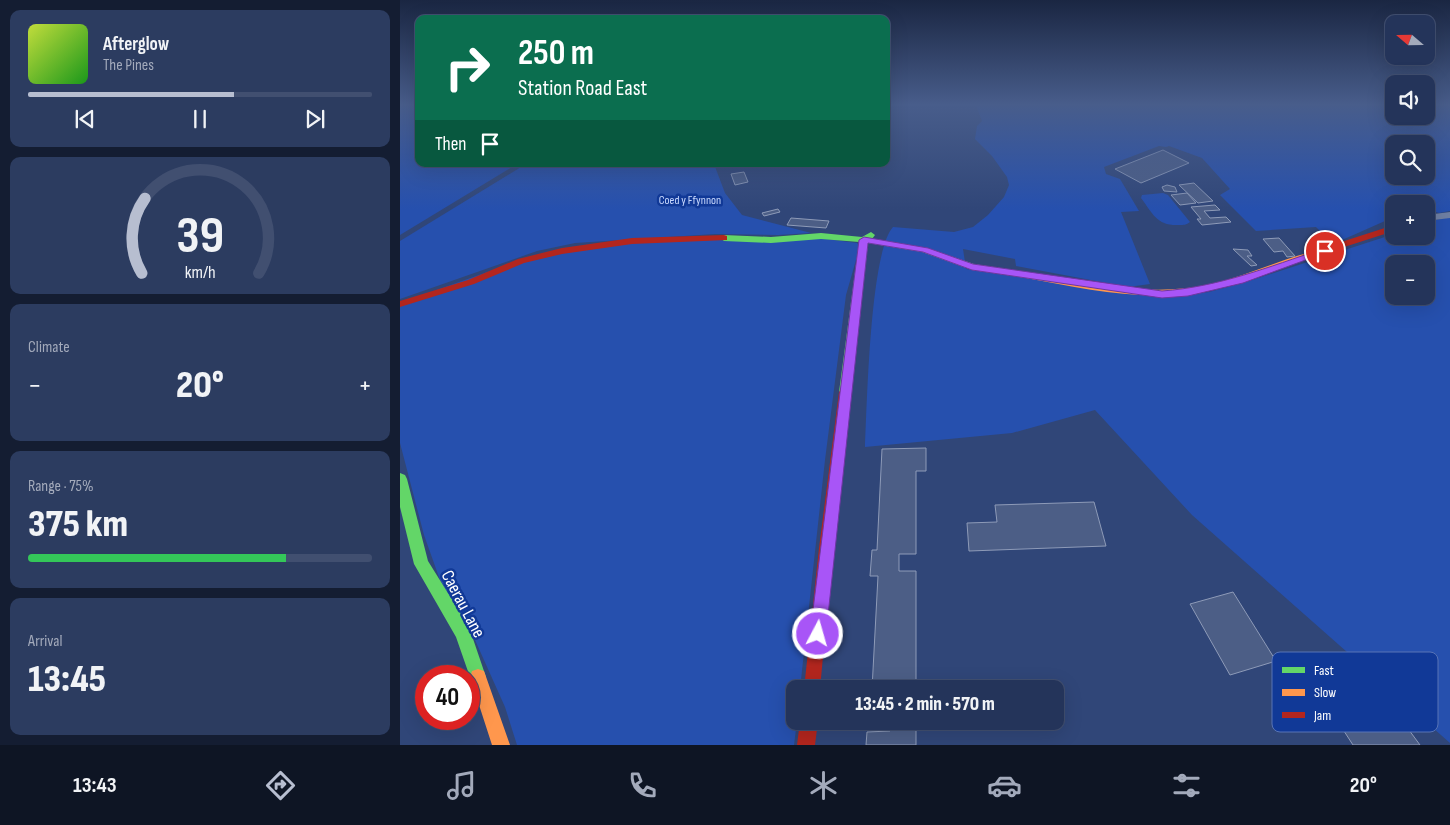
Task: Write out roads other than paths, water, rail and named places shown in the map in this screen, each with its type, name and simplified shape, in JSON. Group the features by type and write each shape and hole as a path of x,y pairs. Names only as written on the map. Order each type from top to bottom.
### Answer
{"street":[{"path":"1435,217 1450,215"},
{"path":"400,304 471,282 521,261 571,250 632,241 709,237 770,240 822,236 864,240 924,250 972,267 1162,294 1188,292 1240,281 1385,231"},
{"path":"864,240 877,232"},
{"path":"813,680 826,548 864,240"},
{"name":"Caerau Lane","path":"400,479 422,564 463,633 502,745"},
{"path":"806,745 808,730"}],"park label":[{"name":"Coed y Ffynnon","path":"690,200"}]}
